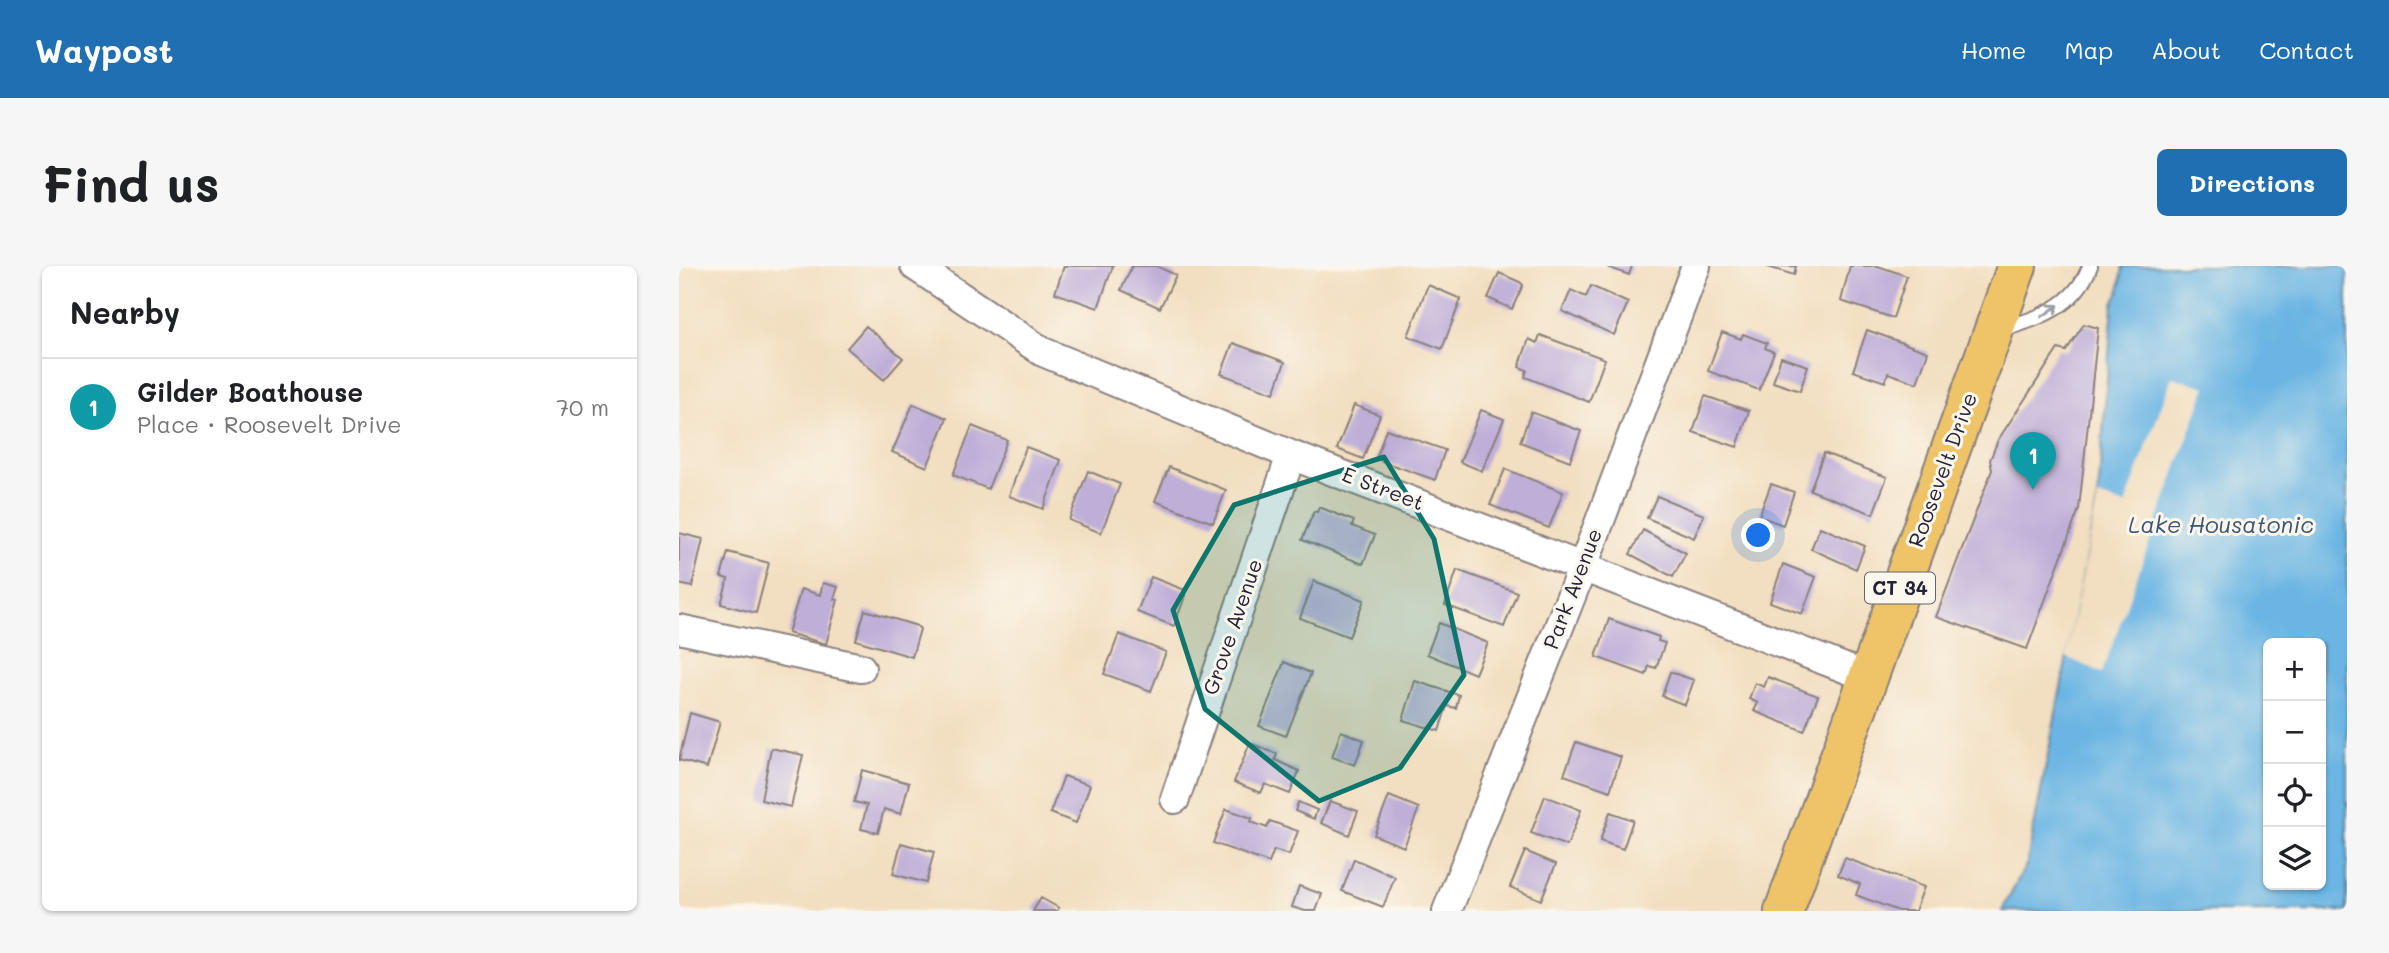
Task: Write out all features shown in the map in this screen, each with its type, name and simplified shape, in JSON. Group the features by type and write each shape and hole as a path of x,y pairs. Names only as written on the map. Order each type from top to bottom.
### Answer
{"main road":[{"name":"Roosevelt Drive","path":"1784,911 2017,266"}],"street":[{"name":"E Street","path":"915,266 1043,352 1291,454 1868,677"},
{"name":"Park Avenue","path":"1447,911 1583,566 1696,266"},
{"name":"Grove Avenue","path":"1175,799 1291,454"},
{"path":"679,629 861,668"}],"lane":[{"path":"1993,332 2043,317 2079,290 2090,266"}],"highlighted area":[{"path":"1384,457 1434,539 1464,675 1400,768 1319,801 1205,709 1173,610 1234,505"}],"water":[{"name":"Lake Housatonic","path":"2123,266 2347,266 2347,911 2002,911 2027,863 2098,496 2113,303 2119,292"}],"pier":[{"path":"2172,377 2206,387 2102,673 2066,657 2098,496 2125,505"}],"building":[{"path":"1064,266 1113,266 1098,308 1055,293"},
{"path":"1132,266 1156,266 1176,275 1160,308 1121,290"},
{"path":"1605,266 1632,266 1629,275"},
{"path":"1765,266 1796,266 1794,275"},
{"path":"1850,266 1878,266 1907,276 1893,318 1841,301"},
{"path":"1499,273 1523,285 1512,309 1488,298"},
{"path":"1428,285 1461,299 1442,349 1408,336"},
{"path":"1591,286 1628,303 1614,335 1562,311 1571,290 1586,297"},
{"path":"2084,324 2098,328 2079,509 2027,649 1936,617 1992,470 1990,460 1998,440 2058,349 2066,351"},
{"path":"866,326 903,358 884,380 847,348"},
{"path":"1867,330 1928,352 1917,383 1888,373 1885,382 1853,371"},
{"path":"1722,332 1741,339 1743,334 1767,343 1765,348 1774,352 1759,390 1708,371"},
{"path":"1540,335 1605,359 1589,402 1525,377 1527,370 1519,367 1529,339 1537,343"},
{"path":"1233,343 1285,362 1274,393 1221,374"},
{"path":"1781,357 1808,366 1800,391 1773,382"},
{"path":"1705,396 1749,411 1737,447 1693,432"},
{"path":"913,404 947,418 927,467 892,452"},
{"path":"1354,405 1380,415 1363,459 1337,449"},
{"path":"1481,410 1504,419 1482,471 1460,462"},
{"path":"1531,412 1581,431 1570,461 1520,442"},
{"path":"972,426 1007,440 988,489 953,475"},
{"path":"1386,429 1445,450 1435,480 1376,459"},
{"path":"1026,447 1061,460 1043,509 1009,496"},
{"path":"1824,453 1887,477 1873,514 1810,490"},
{"path":"1169,467 1226,490 1213,523 1155,501"},
{"path":"1505,469 1563,492 1549,528 1490,505"},
{"path":"1088,471 1120,484 1101,533 1069,520"},
{"path":"1771,484 1794,492 1783,525 1759,516"},
{"path":"1657,496 1704,515 1694,538 1647,518"},
{"path":"1319,507 1354,521 1352,526 1375,535 1363,564 1302,540 1314,511 1317,512"},
{"path":"1820,527 1865,546 1856,569 1811,549"},
{"path":"1643,530 1686,553 1673,577 1630,554"},
{"path":"679,533 703,539 692,587 679,584"},
{"path":"728,552 769,563 756,613 721,604 728,579 721,577"},
{"path":"1783,564 1816,577 1802,614 1770,602"},
{"path":"1457,570 1517,592 1504,627 1445,605"},
{"path":"1151,577 1185,590 1186,594 1174,626 1137,612"},
{"path":"1314,581 1364,600 1349,637 1300,618"},
{"path":"823,583 838,587 834,599 838,600 826,644 788,633 801,589 820,595"},
{"path":"865,610 920,629 912,657 856,640"},
{"path":"1609,619 1659,637 1658,641 1665,643 1656,668 1649,666 1646,675 1596,657"},
{"path":"1439,623 1488,643 1475,674 1427,654"},
{"path":"1119,634 1166,652 1151,691 1104,674"},
{"path":"1284,662 1311,673 1286,736 1259,726"},
{"path":"1670,672 1694,680 1685,705 1662,696"},
{"path":"1768,677 1818,696 1804,731 1754,711 1758,703 1749,699 1755,683 1764,687"},
{"path":"1415,681 1459,695 1456,708 1447,706 1439,731 1403,720"},
{"path":"690,713 720,722 707,768 679,760"},
{"path":"1341,731 1364,740 1355,765 1332,757"},
{"path":"1576,742 1621,757 1610,791 1564,775"},
{"path":"1250,743 1277,754 1275,760 1299,771 1290,794 1265,784 1261,793 1234,782"},
{"path":"771,748 803,755 791,807 761,800"},
{"path":"862,770 909,783 901,814 884,809 878,833 861,829 867,805 854,802"},
{"path":"1064,776 1090,785 1076,823 1050,813"},
{"path":"1389,796 1419,808 1404,847 1374,835"},
{"path":"1545,796 1581,810 1567,846 1531,833"},
{"path":"1330,801 1358,811 1349,835 1321,823"},
{"path":"1298,802 1317,810 1314,819 1295,811"},
{"path":"1226,809 1252,818 1251,822 1267,828 1270,821 1298,831 1289,855 1274,850 1269,863 1213,843"},
{"path":"1610,812 1633,820 1623,849 1600,841"},
{"path":"901,843 934,852 926,883 893,874"},
{"path":"1525,851 1556,864 1541,900 1510,887"},
{"path":"1845,858 1924,887 1915,911 1898,911 1856,895 1860,884 1838,875"},
{"path":"1354,859 1395,877 1383,907 1342,891"},
{"path":"1299,886 1322,894 1316,911 1292,907"},
{"path":"1041,898 1059,908 1057,911 1033,911"}],"place":[{"name":"Gilder Boathouse","path":"2033,490"}]}
